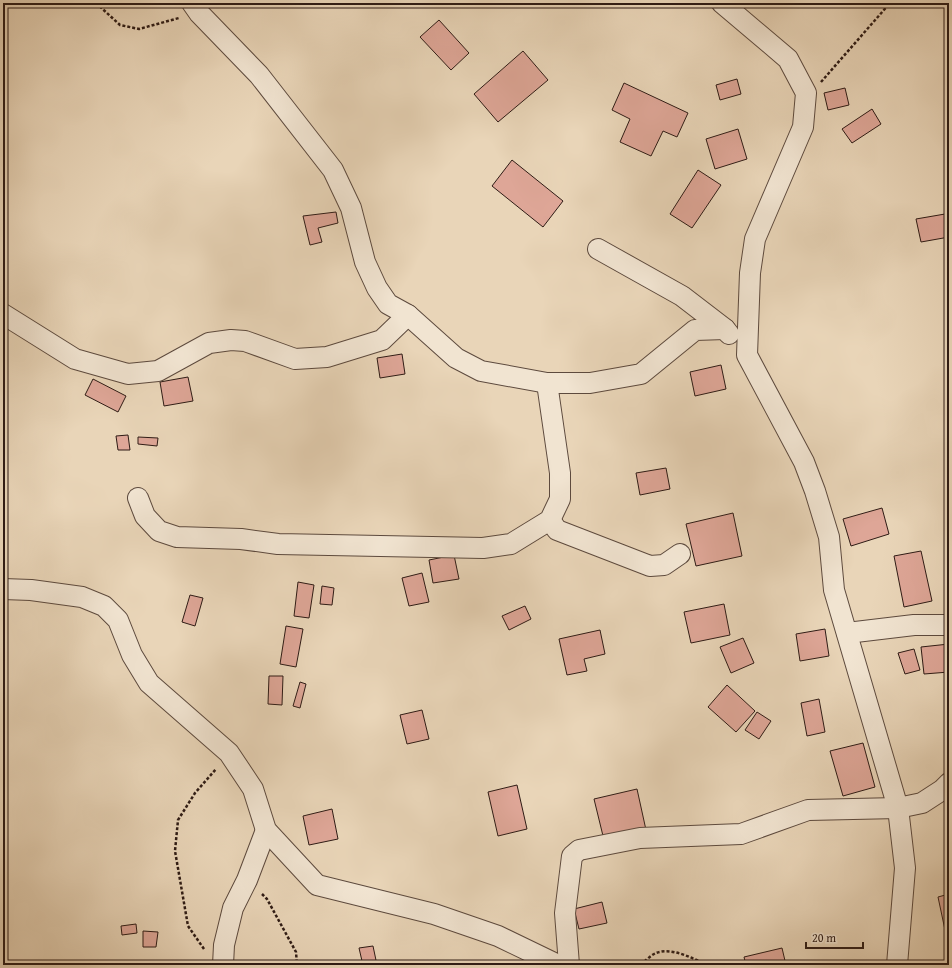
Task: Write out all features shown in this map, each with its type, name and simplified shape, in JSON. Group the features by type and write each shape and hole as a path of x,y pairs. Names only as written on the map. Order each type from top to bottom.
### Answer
{"street":[{"path":"722,3 788,59 806,93 803,127 755,239 750,273 747,355"},
{"path":"196,8 259,74 333,170 351,208 365,262 376,288 388,304 408,315 456,358 481,371 547,383 590,383 641,374 695,330 725,329"},
{"path":"598,249 682,296 725,329 747,355 804,462 829,537 834,590 898,808 905,868 897,965"},
{"path":"3,314 75,359 128,374 158,371 208,343 231,340 245,341 294,359 327,357 382,340 408,315"},
{"path":"138,498 145,516 159,531 177,537 242,539 278,544 483,548 511,544 550,520 560,499 560,473 547,383"},
{"path":"550,520 557,530 650,566 664,564 680,554"},
{"path":"3,589 31,590 82,597 104,606 118,620 132,655 149,683 229,753 252,789 266,830 317,885 434,914 498,936 558,965"},
{"path":"847,633 914,625 949,625"},
{"path":"569,965 565,913 572,856 579,850 640,838 741,834 808,810 898,808 922,803 942,790 949,783"},
{"path":"223,965 224,945 233,908 247,880 266,830"}],"path":[{"path":"96,3 120,25 139,29 196,8"},
{"path":"806,93 824,80 890,3"},
{"path":"206,951 188,926 175,851 178,820 195,793 229,753"},
{"path":"247,880 267,899 296,952 297,965"},
{"path":"641,965 654,953 667,951 686,956 707,965"}],"building":[{"path":"439,20 469,53 451,70 420,37"},
{"path":"523,51 548,80 498,122 474,94"},
{"path":"737,79 741,94 720,100 716,85"},
{"path":"624,83 688,113 677,137 663,131 651,156 620,142 630,119 612,110"},
{"path":"845,88 849,105 828,110 824,93"},
{"path":"872,109 881,124 852,143 842,129"},
{"path":"738,129 747,159 715,169 706,139"},
{"path":"512,160 563,201 543,227 492,186"},
{"path":"698,170 721,185 692,228 670,214"},
{"path":"336,212 338,223 318,228 322,242 310,245 303,216"},
{"path":"945,214 949,237 921,242 916,219"},
{"path":"402,354 405,374 380,378 377,358"},
{"path":"721,365 726,389 695,396 690,372"},
{"path":"188,377 193,401 164,406 160,382"},
{"path":"93,379 126,396 118,412 85,395"},
{"path":"128,435 130,450 118,450 116,436"},
{"path":"138,437 158,438 157,446 138,444"},
{"path":"666,468 670,489 640,495 636,473"},
{"path":"882,508 889,534 851,546 843,519"},
{"path":"733,513 742,556 696,566 686,524"},
{"path":"921,551 932,601 904,607 894,556"},
{"path":"454,555 459,579 433,583 429,560"},
{"path":"422,573 429,602 409,606 402,578"},
{"path":"298,582 314,585 309,618 294,616"},
{"path":"322,586 334,588 332,605 320,604"},
{"path":"190,595 203,598 195,626 182,622"},
{"path":"724,604 730,635 691,643 684,612"},
{"path":"525,606 531,619 509,630 502,616"},
{"path":"286,626 303,629 296,667 280,664"},
{"path":"825,629 829,656 800,661 796,634"},
{"path":"600,630 605,654 584,659 587,671 567,675 559,639"},
{"path":"743,638 754,663 731,673 720,647"},
{"path":"949,644 949,672 924,674 921,647"},
{"path":"914,649 920,670 905,674 898,653"},
{"path":"269,676 283,676 282,705 268,704"},
{"path":"300,682 306,684 300,708 293,706"},
{"path":"727,685 755,711 736,732 708,707"},
{"path":"819,699 825,732 807,736 801,703"},
{"path":"422,710 429,739 407,744 400,715"},
{"path":"757,712 771,721 759,739 745,730"},
{"path":"863,743 875,787 843,796 830,751"},
{"path":"517,785 527,829 498,836 488,792"},
{"path":"637,789 646,830 604,840 594,799"},
{"path":"332,809 338,839 309,845 303,816"},
{"path":"949,894 949,929 945,930 938,897"},
{"path":"602,902 607,923 579,929 574,909"},
{"path":"136,924 137,933 122,935 121,926"},
{"path":"143,931 158,932 156,947 143,947"},
{"path":"373,946 377,965 342,965 362,961 359,948"},
{"path":"782,948 786,965 746,965 744,957"},
{"path":"459,961 480,965 458,965"},
{"path":"132,962 133,965 115,965"}]}
